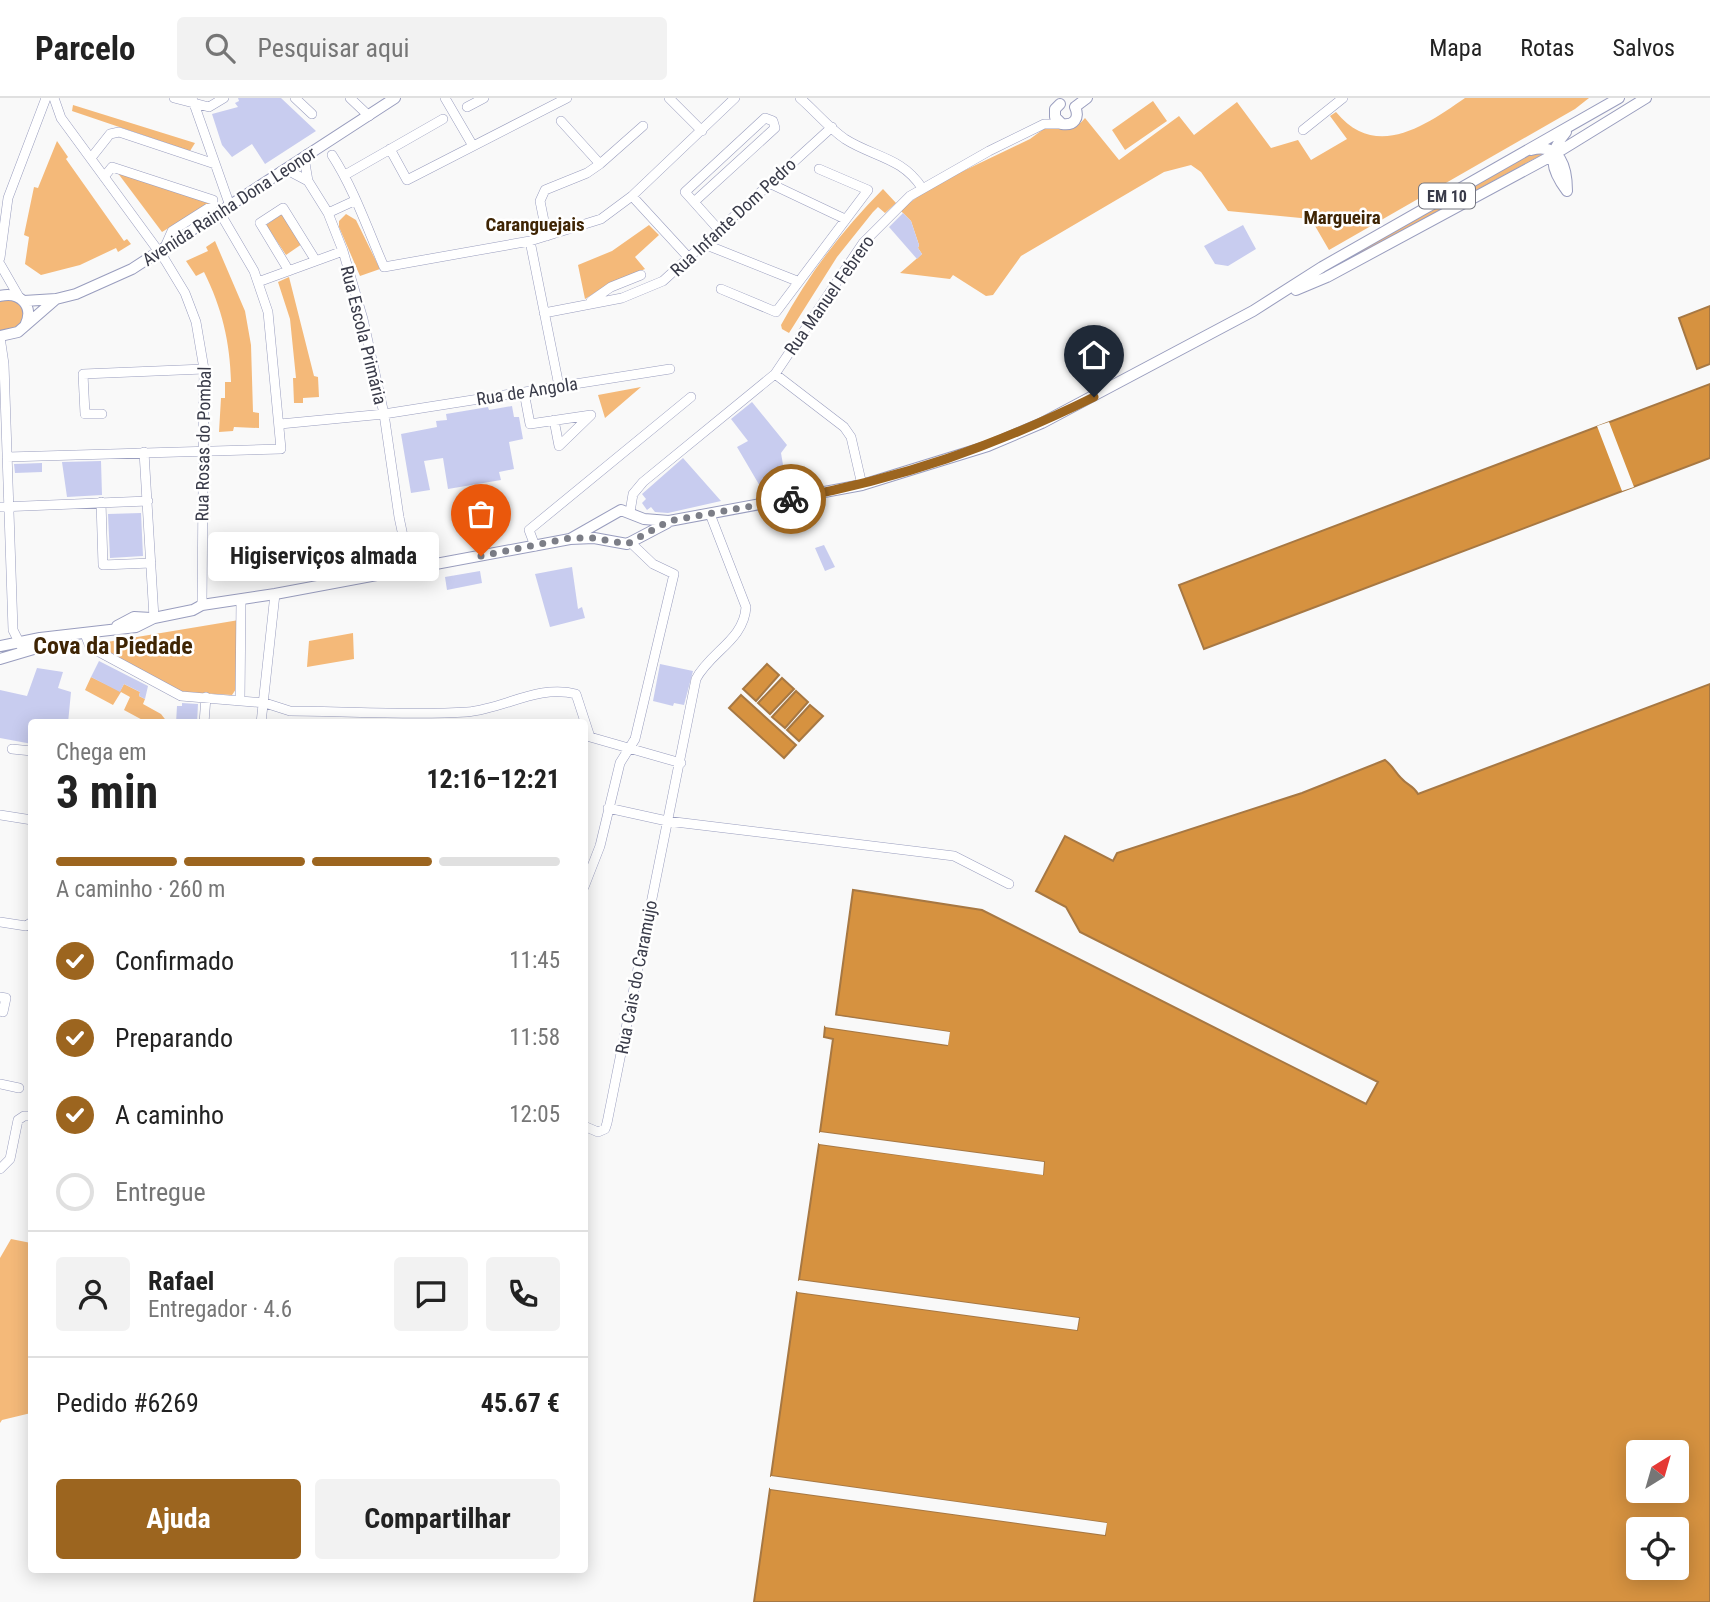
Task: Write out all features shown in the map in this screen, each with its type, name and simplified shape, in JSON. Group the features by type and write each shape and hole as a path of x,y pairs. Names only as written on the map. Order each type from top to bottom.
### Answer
{"main road":[{"name":"Avenida Rainha Dona Leonor","path":"0,296 8,294 22,299 56,299 105,283 220,213 395,98"},
{"path":"1075,107 1087,98"},
{"name":"EM 10","path":"1278,297 1322,267 1619,98"},
{"name":"EM 10","path":"0,646 85,634 112,628 134,617 154,618 535,546 570,538 621,510 644,519 669,521 862,485 964,455 1042,423 1278,297 1327,277 1555,154 1646,98"},
{"path":"1058,101 1075,107 1075,121 1069,125 1062,124 1055,117 1058,101"},
{"path":"1526,151 1539,148 1555,154 1556,146 1569,127"},
{"path":"22,299 29,312 25,326"},
{"name":"Avenida Rainha Dona Leonor","path":"0,337 14,334 56,299"},
{"path":"632,513 640,526 633,542"},
{"path":"612,514 605,526 607,535 613,542"},
{"name":"EM 10","path":"570,538 622,545 633,542 669,521"},
{"name":"EM 10","path":"0,659 73,636"}],"street":[{"path":"0,258 8,198 46,98"},
{"name":"Rua Rosas do Pombal","path":"54,98 61,118 161,250 185,293 196,322 204,369 197,610"},
{"path":"174,98 209,107 224,98"},
{"path":"295,98 312,114"},
{"path":"350,98 369,116"},
{"path":"445,98 473,146"},
{"path":"467,107 484,98"},
{"path":"390,149 407,180 567,98"},
{"path":"670,98 702,131"},
{"path":"332,155 345,176 384,267 530,241 601,219 632,196 735,98"},
{"path":"800,98 832,127 862,148 899,164 912,173 922,188"},
{"path":"1303,130 1343,98"},
{"path":"193,101 230,206"},
{"path":"694,202 775,128 773,121 765,118 685,192 719,230"},
{"path":"345,176 443,119"},
{"path":"561,121 600,164"},
{"name":"Rua Manuel Febrero","path":"632,513 633,494 643,482 775,374 863,243 892,211 922,188 989,151 1044,124 1062,124"},
{"path":"547,236 540,201 545,190 580,176 600,164 643,125"},
{"name":"Rua Infante Dom Pedro","path":"544,313 622,298 663,281 832,127"},
{"path":"91,158 110,134 119,132 215,164"},
{"name":"Rua Escola Primária","path":"307,154 305,163 308,181 328,213 343,251 363,319 384,414 411,569"},
{"path":"104,177 113,167 213,200 213,205 172,231 161,250"},
{"path":"721,289 776,312 868,190 819,169"},
{"path":"281,171 291,172 308,181"},
{"path":"769,183 845,219"},
{"path":"632,196 689,258"},
{"path":"328,213 354,201"},
{"path":"289,271 260,223 283,208 316,261"},
{"path":"7,457 281,449 268,312 245,254 220,213"},
{"path":"530,241 559,386"},
{"path":"704,244 797,281"},
{"path":"258,282 343,251"},
{"path":"0,264 22,299"},
{"path":"587,304 611,287 641,275"},
{"path":"0,337 4,364 7,457 5,507 13,630 17,642 25,652"},
{"path":"102,414 85,414 83,374 204,369"},
{"name":"Rua de Angola","path":"280,424 384,414 670,369"},
{"path":"775,374 844,427 850,437 862,485"},
{"path":"524,392 530,424 554,421"},
{"path":"535,546 529,530 691,397"},
{"path":"144,452 154,618"},
{"path":"5,507 148,501"},
{"path":"101,502 103,565 151,563"},
{"name":"Rua Cais do Caramujo","path":"588,1128 602,1131 607,1123 696,679 738,632 745,619 746,607 710,514"},
{"path":"588,877 600,846 620,763 635,739 674,574 653,564 633,542"},
{"path":"262,719 275,594"},
{"path":"240,700 241,600"},
{"path":"85,634 90,647 181,696 265,703 290,711 469,712 536,693 569,692 576,694 584,719"},
{"path":"204,719 206,697"},
{"path":"588,731 590,737 681,763"},
{"path":"12,749 28,751"},
{"path":"608,808 667,821 954,856 1009,884"},
{"path":"0,815 28,819"},
{"path":"0,922 28,925"},
{"path":"0,997 6,998 3,1012 0,1011"},
{"path":"0,1084 19,1088"},
{"path":"0,1169 10,1159 18,1120 28,1116"}],"shaded area":[{"path":"1465,98 1589,98 1575,109 1329,250 1311,219 1228,211 1201,172 1191,165 1164,172 1021,256 993,295 986,296 953,275 950,279 900,273 922,254 911,221 900,210 932,186 1030,139 1045,128 1072,127 1085,118 1119,160 1179,116 1194,135 1237,102 1271,148 1298,140 1311,160 1347,139 1330,116 1336,112 1351,127 1368,134 1384,136 1401,134 1418,127"},
{"path":"1153,101 1167,121 1125,150 1112,130"},
{"path":"73,105 195,143 190,151 72,111"},
{"path":"57,141 68,157 66,159 124,241 127,239 131,244 118,252 116,248 80,265 41,275 25,264 29,237 24,235 34,187 38,188"},
{"path":"1530,153 1543,154 1324,273 1323,271"},
{"path":"117,172 210,203 162,232"},
{"path":"883,189 896,203 885,213 878,207 873,212 837,257 789,333 782,329 781,325 791,306 840,236"},
{"path":"282,214 302,244 286,255 266,225"},
{"path":"346,214 356,220 380,269 360,276 339,227 339,221"},
{"path":"649,225 659,235 635,257 645,269 607,285 585,299 578,265 612,251"},
{"path":"215,241 245,311 251,345 253,412 259,413 259,428 234,427 233,431 219,432 221,398 225,398 225,382 231,382 227,339 216,299 204,272 196,276 186,261 208,251 206,247"},
{"path":"289,277 314,376 318,377 319,397 303,398 303,403 294,403 293,378 296,378 290,319 278,282"},
{"path":"0,298 26,306 22,325 0,335"},
{"path":"1710,306 1710,364 1697,369 1679,318"},
{"path":"1710,384 1710,458 1204,649 1179,585"},
{"path":"641,387 605,418 598,395"},
{"path":"239,620 236,689 232,695 182,692 101,649 107,642"},
{"path":"353,633 354,659 307,667 309,641"},
{"path":"767,664 779,675 756,701 743,689"},
{"path":"91,677 120,691 124,684 140,692 139,696 145,699 143,704 165,719 141,719 124,710 130,697 121,692 113,705 85,690"},
{"path":"782,678 794,689 770,714 758,703"},
{"path":"1710,684 1710,1602 754,1602 770,1489 1105,1535 1106,1523 771,1476 797,1292 1077,1330 1079,1318 799,1280 819,1144 1043,1174 1044,1162 820,1132 833,1039 824,1037 825,1027 947,1045 949,1032 836,1015 853,890 982,910 1366,1104 1378,1082 1080,932 1066,907 1036,891 1065,836 1113,861 1117,853 1302,793 1385,760 1418,794"},
{"path":"796,691 808,702 785,728 772,717"},
{"path":"741,695 796,745 784,758 729,708"},
{"path":"810,705 823,716 799,741 787,730"},
{"path":"11,1239 28,1242 28,1414 2,1420 0,1423 0,1258"}],"pier":[{"path":"1609,422 1634,487 1622,491 1597,426"},
{"path":"832,1015 950,1032 948,1045 825,1027 826,1024 945,1041 946,1035 835,1019"},
{"path":"820,1132 1044,1162 1043,1175 819,1144 819,1141 1040,1171 1040,1165 820,1135"},
{"path":"799,1280 1079,1318 1077,1330 797,1292 798,1288 1074,1326 1075,1321 799,1283"},
{"path":"771,1476 1107,1523 1105,1535 770,1489 770,1485 1102,1532 1103,1526 771,1480"}],"building":[{"path":"238,98 281,98 316,131 265,164 252,144 232,157 222,145 212,114 238,107 235,103 239,101"},
{"path":"903,213 911,221 922,254 917,259 889,227"},
{"path":"1243,225 1256,249 1228,266 1215,264 1204,246"},
{"path":"752,402 787,445 781,453 787,488 764,493 737,447 748,441 731,419"},
{"path":"512,406 514,417 519,417 523,439 509,442 514,469 499,472 501,480 448,489 443,458 424,461 430,490 411,493 401,434 437,427 436,421 447,420 446,414"},
{"path":"683,458 721,501 668,513 655,512 651,507 647,510 642,503 646,499 642,494"},
{"path":"101,461 102,495 67,497 62,462"},
{"path":"42,463 42,472 15,473 14,464"},
{"path":"141,513 143,556 110,558 108,514"},
{"path":"824,545 835,567 825,571 815,548"},
{"path":"572,567 578,609 582,607 585,618 550,627 535,574"},
{"path":"480,571 482,583 447,590 445,577"},
{"path":"99,661 148,686 145,699 139,696 140,692 124,684 120,692 91,677"},
{"path":"660,664 693,671 684,705 674,703 673,706 653,701"},
{"path":"37,668 63,672 58,688 71,692 68,719 28,719 28,743 0,738 0,690 27,696"},
{"path":"182,703 198,704 197,719 176,719 177,706 182,706"}],"way so far":[{"path":"481,556 570,538 594,538 627,544 669,521 791,499"}],"place":[{"name":"Higiserviços almada","path":"481,556"}],"district":[{"name":"Margueira","path":"1342,217"},
{"name":"Caranguejais","path":"535,224"},
{"name":"Cova da Piedade","path":"113,646"}],"route":[{"path":"791,499 862,485 926,467 988,446 1094,397"}]}
